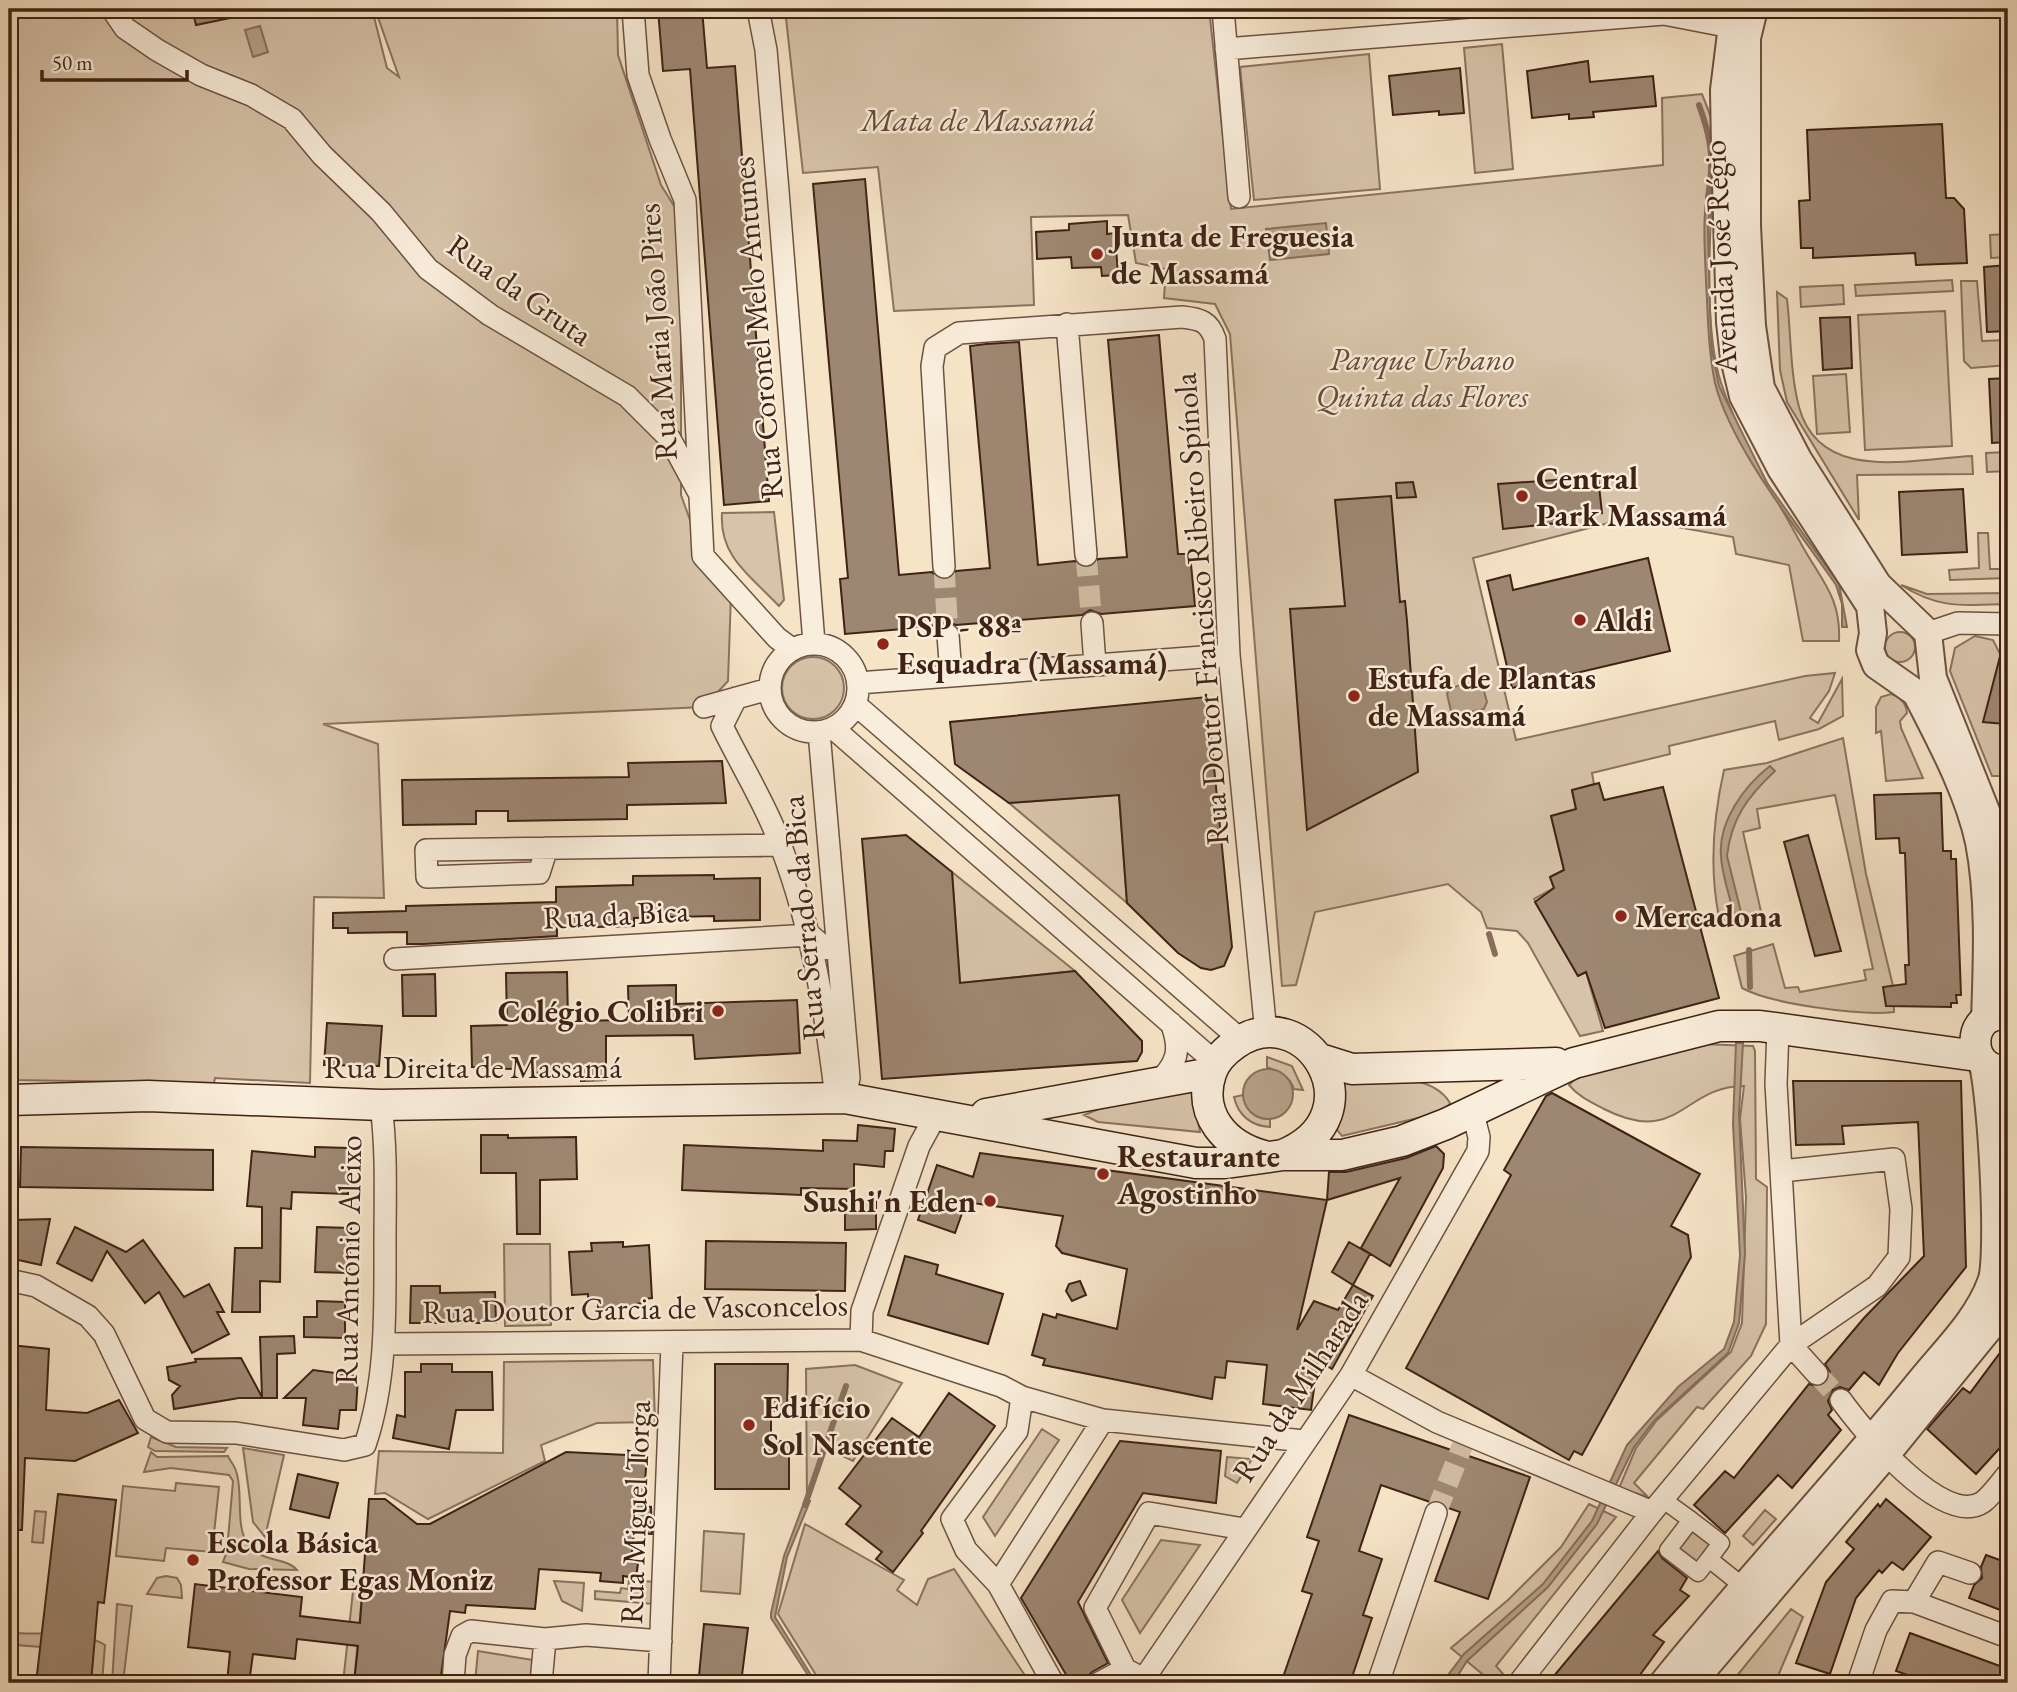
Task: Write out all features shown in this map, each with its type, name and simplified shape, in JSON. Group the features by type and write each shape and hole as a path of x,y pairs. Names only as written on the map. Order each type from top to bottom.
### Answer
{"main road":[{"name":"Rua Direita de Massamá","path":"937,1113 998,1114 1156,1084 1214,1068 1208,1092 1209,1110 1217,1127 1238,1147 1273,1155 1342,1155 1402,1141 1574,1063 1719,1026 1743,1024 1881,1044 1916,1046 1989,1042"},
{"name":"Rua Direita de Massamá","path":"9,1100 148,1096 381,1105 840,1098 937,1113 1196,1163 1226,1163 1301,1147 1317,1134 1327,1117 1331,1097 1329,1077 1320,1059 1306,1045 1287,1035 1254,1036"},
{"path":"1214,1068 1254,1036"},
{"name":"Rua Direita de Massamá","path":"1320,1059 1352,1069 1574,1063"},
{"path":"1450,1066 1472,1110"}],"street":[{"name":"Rua da Gruta","path":"112,9 125,29 157,50 201,75 251,95 292,119 321,155 382,212 428,268 491,315 627,396 670,439 698,491 703,556 777,638 792,649"},
{"name":"Rua Maria João Pires","path":"633,9 638,75 685,200 698,491"},
{"name":"Rua Coronel Melo Antunes","path":"758,9 766,50 814,643"},
{"path":"1223,9 1239,197"},
{"name":"Avenida José Régio","path":"1754,9 1747,38 1747,226 1752,326 1761,388 1840,528 1878,585 1925,637"},
{"path":"1226,49 1663,11 1732,18"},
{"name":"Avenida José Régio","path":"1732,18 1724,102 1734,358 1743,396 1781,469 1870,606 1872,659 1880,670 1916,693 1925,709 1965,797 1979,842 1987,965 1989,1097 1996,1253 1992,1281 1978,1308 1879,1447"},
{"name":"Rua Doutor Francisco Ribeiro Spínola","path":"1068,324 1182,317 1201,319 1211,327 1215,339 1229,655 1254,1036"},
{"path":"944,567 932,366 935,348 958,333 1068,324 1086,555"},
{"path":"1872,633 1878,625 1895,616 1925,637 1937,689 1998,841 2008,995"},
{"path":"1092,623 1095,665"},
{"path":"1925,637 1958,623 2008,624"},
{"path":"948,635 951,675"},
{"path":"1894,677 1903,677 1919,671 1925,637"},
{"path":"814,643 839,651 855,670 857,693 842,722 826,730 804,731 790,726 772,703 769,689 775,666 792,649 814,643"},
{"path":"857,693 951,675 1229,655"},
{"path":"704,707 769,689"},
{"path":"857,693 1254,1036"},
{"name":"Rua Serrado da Bica","path":"736,698 722,726 780,845 810,935 840,1098"},
{"path":"826,730 1171,1023 1214,1068"},
{"name":"Rua Serrado da Bica","path":"826,730 836,951 849,1078 840,1098"},
{"path":"547,848 539,873 427,877 426,850 547,848 780,845"},
{"path":"810,935 824,947 836,951"},
{"name":"Rua da Bica","path":"395,959 810,935"},
{"path":"1156,1084 1177,1058 1178,1041 1171,1023"},
{"path":"1778,1029 1776,1084 1791,1345 1817,1374"},
{"name":"Rua António Aleixo","path":"9,1280 36,1286 88,1315 104,1334 145,1419 167,1432 236,1433 344,1450 365,1445 375,1415 384,1344 386,1140 381,1105"},
{"name":"Rua da Milharada","path":"1136,1677 1244,1529 1351,1375 1478,1151 1479,1137 1472,1110"},
{"name":"Rua Doutor Garcia de Vasconcelos","path":"384,1344 672,1344 861,1340 862,1311 919,1146 937,1113"},
{"path":"1519,1683 1657,1506 1791,1345 1877,1286 1899,1257 1901,1209 1894,1158 1782,1171"},
{"path":"1663,1683 1744,1587 1992,1325 2008,1300"},
{"path":"861,1340 1001,1386 1021,1397 1103,1420 1304,1441"},
{"name":"Rua Miguel Torga","path":"659,1683 672,1344"},
{"path":"1351,1375 1437,1422 1692,1520 1721,1543 1698,1573 1668,1550 1692,1520"},
{"path":"1021,1397 1017,1431 952,1519 966,1550 998,1584 1053,1683"},
{"path":"1841,1400 1879,1447 1940,1497 1961,1507 1982,1503 2008,1474"},
{"path":"998,1584 1103,1420"},
{"path":"1692,1683 1879,1447"},
{"path":"1099,1683 1136,1677 1095,1608 1149,1513 1244,1529"},
{"path":"1378,1683 1436,1513"},
{"path":"1709,1559 1744,1587"},
{"path":"1914,1602 1938,1562 1970,1573"},
{"path":"1858,1683 1876,1630 1892,1601 1914,1602 2008,1637"},
{"path":"453,1683 458,1644 462,1636 471,1631 553,1638 661,1635"},
{"path":"541,1683 553,1638"}],"green space":[{"path":"9,9 372,9 387,68 399,77 375,9 617,9 618,55 661,185 681,217 681,495 703,556 731,594 728,681 704,707 323,724 378,744 384,898 314,897 310,1083 215,1078 214,1083 9,1080"},
{"name":"Parque Urbano Quinta das Flores","path":"785,9 1209,9 1231,209 1663,165 1662,98 1702,94 1715,137 1709,291 1712,340 1721,383 1748,447 1834,602 1839,641 1803,641 1789,565 1736,554 1733,537 1628,518 1473,558 1516,740 1805,676 1835,673 1829,691 1810,718 1818,723 1842,679 1843,716 1819,729 1779,740 1775,721 1669,746 1670,754 1592,773 1594,784 1572,791 1576,809 1551,816 1564,870 1550,877 1554,888 1534,899 1578,976 1586,972 1603,1031 1580,1036 1528,943 1517,931 1487,928 1481,912 1448,884 1315,912 1296,985 1282,986 1230,334 1215,304 1164,298 1166,269 1136,263 1128,215 1031,217 1034,305 894,311 878,167 803,173"},
{"path":"1502,44 1513,169 1475,173 1464,48"},
{"path":"1369,54 1380,189 1254,200 1240,67"},
{"path":"2008,234 2008,257 1991,258 1990,235"},
{"path":"1952,280 1953,291 1856,296 1855,285"},
{"path":"1961,281 1977,281 1982,341 2008,340 2008,365 1971,368 1964,361"},
{"path":"1843,285 1844,304 1801,307 1800,287"},
{"path":"1777,292 1787,299 1792,367 1799,407 1810,431 1826,448 1847,457 1870,462 1972,456 1973,474 1857,475 1859,520 1787,402 1780,370"},
{"path":"1945,311 1952,446 1865,450 1858,315"},
{"path":"1846,374 1850,432 1817,434 1813,376"},
{"path":"2008,452 2008,471 1987,472 1986,453"},
{"path":"774,512 784,600 779,606 739,565 731,554 722,528 722,513"},
{"path":"1978,533 1988,533 1990,569 2008,569 2008,578 1950,580 1949,570 1979,568"},
{"path":"1901,585 1927,594 2008,593 2008,604 1966,605 1941,602 1928,599"},
{"path":"1900,632 1906,633 1914,641 1914,653 1906,661 1900,662 1894,661 1886,653 1885,647 1886,641 1894,633"},
{"path":"1975,636 1993,640 2000,654 2008,656 2008,776 1992,776 1950,671 1955,648"},
{"path":"807,657 819,657 835,666 842,676 842,700 835,710 819,719 807,719 796,714 787,705 782,694 782,682 787,671 796,662"},
{"path":"1891,694 1905,706 1907,713 1900,721 1901,728 1923,778 1886,781 1881,731 1876,733 1876,707 1881,697"},
{"path":"1843,738 1866,874 1893,986 1894,1012 1860,1012 1794,1004 1742,988 1734,956 1773,944 1785,988 1798,987 1800,992 1866,980 1864,970 1873,969 1835,795 1757,809 1760,828 1743,832 1762,916 1723,920 1719,917 1713,862 1717,807 1724,770 1767,763"},
{"path":"1119,795 1127,903 1009,803"},
{"path":"952,872 1075,971 960,983"},
{"path":"1702,1044 1753,1046 1755,1051 1756,1179 1767,1187 1766,1324 1751,1356 1703,1409 1697,1407 1634,1483 1648,1497 1619,1488 1636,1448 1657,1420 1731,1352 1742,1323 1746,1197 1740,1119 1744,1086 1707,1095 1679,1112 1649,1121 1629,1119 1604,1109 1581,1096 1569,1085 1576,1078"},
{"path":"1267,1057 1292,1066 1303,1090 1294,1089 1287,1078 1267,1067"},
{"path":"1335,1076 1414,1080 1441,1092 1450,1103 1443,1112 1342,1136 1330,1121"},
{"path":"1192,1090 1200,1132 1098,1122 1084,1115 1099,1109"},
{"path":"1243,1095 1252,1112 1270,1119 1270,1127 1251,1122 1242,1114 1234,1097"},
{"path":"504,1244 550,1244 551,1325 505,1326"},
{"path":"653,1360 655,1422 597,1423 541,1445 545,1461 428,1519 385,1493 375,1494 379,1451 503,1453 504,1362"},
{"path":"855,1365 902,1383 853,1461 826,1448 807,1501 806,1369"},
{"path":"1042,1429 1059,1440 995,1536 983,1517"},
{"path":"151,1437 176,1447 227,1448 224,1452 155,1451 148,1447"},
{"path":"243,1448 284,1455 265,1537 253,1522"},
{"path":"151,1452 157,1457 228,1456 238,1479 244,1538 254,1551 288,1563 297,1570 249,1569 223,1562 227,1551 233,1481 229,1475 171,1468 144,1472"},
{"path":"1227,1457 1252,1459 1237,1483 1225,1476"},
{"path":"176,1483 219,1487 212,1552 166,1548 164,1561 116,1556 123,1486 175,1491"},
{"path":"1589,1504 1616,1517 1496,1666 1504,1675 1487,1678 1451,1648 1508,1600 1561,1547"},
{"path":"1765,1510 1776,1519 1753,1545 1743,1536"},
{"path":"35,1511 46,1512 43,1543 32,1542"},
{"path":"1691,1520 1721,1543 1698,1573 1668,1550"},
{"path":"805,1524 904,1580 897,1590 917,1605 928,1579 954,1569 1030,1683 821,1683 778,1614"},
{"path":"704,1531 744,1534 740,1594 701,1591"},
{"path":"1161,1540 1200,1545 1140,1633 1122,1600"},
{"path":"157,1578 177,1578 181,1585 182,1598 147,1594"},
{"path":"629,1580 655,1582 653,1604 595,1599 595,1591 620,1593 621,1588 628,1589"},
{"path":"554,1581 584,1583 582,1611 562,1601"},
{"path":"354,1582 363,1583 354,1683 343,1683"},
{"path":"117,1604 132,1606 123,1683 112,1683"},
{"path":"1791,1609 1803,1617 1775,1683 1731,1683"},
{"path":"17,1633 74,1635 105,1645 102,1683 91,1683 93,1651 16,1645"},
{"path":"478,1651 533,1660 531,1683 475,1683"}],"shaded area":[{"path":"260,26 268,52 253,57 245,30"},
{"path":"1708,190 1712,190 1708,226 1712,351 1719,386 1767,483 1839,584 1847,627 1842,627 1842,604 1836,585 1750,461 1723,408 1715,383 1709,332 1705,247"},
{"path":"1326,223 1329,254 1270,260 1266,229"},
{"path":"1476,681 1482,684 1487,702 1484,709 1458,715 1451,711 1447,694 1450,688"},
{"path":"1770,766 1775,771 1742,809 1729,843 1727,856 1743,920 1736,921 1725,880 1721,843 1728,818 1742,794"},
{"path":"1736,1043 1743,1043 1739,1114 1745,1254 1739,1323 1728,1353 1654,1421 1634,1447 1597,1524 1548,1587 1467,1661 1453,1683 1442,1683 1464,1654 1543,1584 1592,1521 1627,1445 1678,1387 1724,1349 1734,1322 1740,1255 1733,1124"},
{"path":"1268,1069 1286,1076 1293,1094 1286,1112 1268,1119 1250,1112 1243,1094 1250,1076"},
{"path":"805,1500 810,1501 787,1557 775,1617 816,1683 813,1683 771,1618 784,1556"}],"building":[{"path":"192,9 240,9 240,16 196,25"},
{"path":"658,9 702,9 707,68 735,66 769,501 724,505 690,69 663,71"},
{"path":"1588,61 1590,82 1653,76 1656,106 1593,112 1594,117 1569,119 1569,114 1532,118 1527,71"},
{"path":"1460,68 1464,113 1439,115 1439,111 1393,115 1389,76"},
{"path":"1942,124 1946,198 1954,198 1964,209 1967,263 1916,265 1915,253 1813,258 1813,248 1801,248 1799,201 1810,200 1807,130"},
{"path":"865,179 899,575 932,572 945,580 956,571 990,568 970,346 986,344 1019,342 1038,565 1075,561 1088,568 1098,559 1127,557 1108,340 1159,335 1178,554 1190,554 1195,606 1101,614 1090,610 1082,615 956,625 948,622 938,626 845,634 840,579 848,578 813,184"},
{"path":"1107,221 1107,234 1115,233 1118,275 1102,276 1101,267 1072,268 1071,257 1037,259 1036,232 1069,230 1069,224"},
{"path":"2008,265 2008,331 1987,332 1984,267"},
{"path":"1850,317 1852,368 1823,370 1820,318"},
{"path":"2008,378 2008,442 1992,443 1989,379"},
{"path":"1598,477 1602,513 1557,518 1557,523 1503,529 1498,484"},
{"path":"1413,482 1416,497 1397,498 1396,483"},
{"path":"1963,489 1967,552 1902,555 1899,492"},
{"name":"Estufa de Plantas de Massamá","path":"1391,496 1400,602 1405,601 1407,621 1418,772 1307,830 1290,609 1345,606 1335,500"},
{"name":"Aldi","path":"1648,558 1670,651 1512,688 1487,581 1510,575 1513,590"},
{"path":"2003,645 2008,646 2008,718 2005,724 1983,722"},
{"path":"1207,697 1232,947 1224,966 1211,970 1201,968 1178,953 1127,903 1119,795 1009,803 955,764 950,722"},
{"path":"722,761 726,803 627,805 627,819 508,821 508,811 476,811 476,824 403,825 402,780 629,777 628,763"},
{"name":"Mercadona","path":"1599,783 1604,800 1663,787 1719,998 1605,1028 1586,972 1578,976 1535,902 1554,888 1550,877 1564,870 1551,816 1576,809 1572,790"},
{"path":"1941,793 1943,851 1951,851 1951,859 1956,859 1961,995 1956,995 1957,1003 1951,1003 1951,1007 1886,1006 1883,987 1906,984 1905,965 1909,965 1905,853 1900,853 1899,838 1876,839 1874,795"},
{"path":"906,835 952,872 960,983 1075,971 1142,1041 1142,1052 1137,1061 882,1079 862,839"},
{"path":"1808,835 1841,951 1815,956 1784,842"},
{"path":"714,875 714,879 760,878 760,920 714,921 714,916 634,918 634,926 557,928 557,936 424,944 407,944 407,932 348,933 348,928 333,928 333,913 406,911 406,906 556,902 556,887 633,885 633,876"},
{"path":"567,972 568,1021 629,1020 628,986 676,985 676,1004 797,1000 800,1053 695,1059 693,1035 606,1036 606,1080 581,1081 581,1072 532,1073 532,1070 472,1067 471,1026 507,1025 506,973"},
{"path":"435,974 436,1016 403,1016 402,975"},
{"path":"327,1023 382,1026 379,1066 324,1065"},
{"path":"1793,1081 1961,1081 1966,1267 1898,1353 1879,1385 1864,1372 1849,1390 1840,1387 1833,1390 1828,1401 1832,1410 1828,1415 1841,1430 1792,1488 1778,1475 1725,1533 1694,1505 1725,1471 1734,1478 1809,1384 1819,1387 1826,1383 1830,1372 1825,1364 1864,1318 1924,1256 1918,1122 1842,1126 1844,1144 1796,1145"},
{"path":"1552,1093 1700,1174 1671,1226 1688,1235 1691,1257 1582,1455 1574,1451 1569,1460 1406,1368 1511,1175 1504,1170 1546,1096"},
{"path":"858,1125 895,1129 893,1151 885,1151 884,1167 854,1164 854,1189 801,1188 801,1195 682,1190 684,1145 823,1151 823,1140 857,1141"},
{"path":"481,1135 508,1135 508,1138 576,1137 577,1179 540,1180 540,1234 517,1234 516,1173 481,1173"},
{"path":"1436,1146 1444,1154 1443,1168 1390,1266 1361,1248 1400,1178 1327,1200 1329,1172 1346,1172 1406,1158"},
{"path":"21,1147 213,1150 213,1190 20,1187"},
{"path":"315,1147 349,1148 348,1194 292,1192 291,1209 281,1208 280,1282 260,1281 260,1312 232,1312 235,1248 262,1248 262,1207 247,1206 252,1151 315,1157"},
{"path":"980,1153 1327,1200 1297,1330 1314,1301 1338,1310 1353,1285 1373,1296 1332,1369 1318,1361 1311,1410 1263,1404 1267,1365 1227,1361 1225,1378 1215,1377 1212,1399 1043,1365 1045,1359 1032,1355 1043,1314 1056,1318 1057,1314 1117,1329 1127,1269 1062,1253 1056,1246 1063,1216 966,1202 955,1233 918,1220 937,1165 973,1177"},
{"path":"845,1201 876,1201 876,1229 845,1230"},
{"path":"50,1219 41,1265 9,1258 13,1220"},
{"path":"75,1227 126,1252 143,1240 184,1297 209,1284 224,1312 217,1312 229,1334 192,1353 159,1292 145,1303 107,1251 92,1281 57,1263"},
{"path":"317,1227 351,1228 349,1273 315,1272"},
{"path":"706,1241 846,1243 845,1291 705,1289"},
{"path":"623,1242 623,1247 649,1245 652,1298 644,1299 644,1303 636,1304 636,1307 598,1309 598,1301 588,1301 588,1294 572,1295 569,1252 592,1251 591,1243"},
{"path":"1349,1242 1370,1254 1353,1285 1332,1272"},
{"path":"905,1256 938,1265 936,1274 1003,1294 988,1344 888,1315"},
{"path":"1080,1281 1086,1295 1072,1301 1066,1291 1069,1284"},
{"path":"411,1286 440,1286 440,1293 495,1292 496,1323 410,1323"},
{"path":"317,1301 345,1302 345,1338 304,1337 304,1317 317,1317"},
{"path":"294,1336 295,1353 277,1354 277,1398 239,1398 174,1409 172,1395 180,1386 169,1380 167,1367 196,1362 195,1359 241,1358 262,1397 260,1337"},
{"path":"2008,1342 2008,1439 1976,1474 1927,1429 1963,1388 1970,1393"},
{"path":"10,1345 49,1349 46,1410 87,1413 119,1400 138,1433 75,1461 25,1458 22,1530 9,1530"},
{"path":"421,1364 452,1364 452,1372 492,1372 493,1410 456,1410 449,1449 393,1438 397,1415 405,1417 405,1372 421,1372"},
{"name":"Edifício Sol Nascente","path":"715,1364 788,1364 787,1411 771,1411 771,1441 789,1441 789,1489 715,1489"},
{"path":"313,1370 358,1376 356,1410 340,1410 338,1429 303,1425 306,1398 284,1398"},
{"path":"949,1393 995,1426 921,1531 923,1533 893,1572 876,1559 882,1552 846,1524 861,1506 839,1488 892,1418 919,1437"},
{"path":"1349,1415 1530,1477 1488,1599 1435,1581 1460,1512 1448,1508 1441,1501 1430,1502 1381,1485 1359,1551 1382,1559 1363,1615 1372,1618 1350,1683 1281,1683 1312,1594 1302,1591 1319,1541 1307,1537"},
{"path":"1120,1441 1221,1451 1216,1503 1143,1493 1078,1602 1108,1663 1092,1672 1082,1683 1071,1683 1021,1598"},
{"path":"566,1452 647,1456 643,1506 651,1507 652,1534 634,1533 631,1562 638,1563 636,1578 623,1576 623,1583 600,1581 601,1573 539,1569 535,1609 466,1605 465,1613 450,1611 440,1683 354,1683 358,1646 297,1639 295,1659 253,1654 249,1683 227,1683 230,1652 188,1647 195,1584 302,1597 300,1616 360,1623 369,1499 385,1499 417,1524 430,1524"},
{"path":"298,1474 338,1483 329,1518 290,1509"},
{"path":"58,1494 116,1500 104,1603 98,1602 91,1683 36,1683"},
{"path":"1886,1499 1931,1537 1903,1570 1892,1562 1882,1573 1879,1570 1856,1598 1830,1674 1796,1663 1826,1582 1854,1549 1846,1542 1878,1504 1880,1507"},
{"path":"1658,1551 1662,1558 1687,1578 1680,1590 1689,1596 1653,1635 1664,1642 1634,1683 1548,1683"},
{"path":"1986,1555 2008,1563 2008,1613 1969,1598 1974,1585 1982,1578 1981,1567"},
{"path":"704,1624 748,1628 741,1683 706,1683 706,1677 699,1676"},
{"path":"1910,1633 2008,1669 2008,1683 1929,1683 1896,1671"}],"waterway":[{"path":"1699,105 1711,151 1708,197"},
{"path":"1489,934 1495,954"},
{"path":"1749,950 1750,987"},
{"path":"805,1505 846,1386"}],"tunnel":[{"path":"1086,555 1092,623"},
{"path":"944,567 948,635"},
{"path":"1817,1374 1841,1400"},
{"path":"1436,1513 1467,1434"}],"place":[{"name":"Junta de Freguesia de Massamá","path":"1097,254"},
{"name":"Central Park Massamá","path":"1522,496"},
{"name":"Aldi","path":"1580,620"},
{"name":"PSP - 88ª Esquadra (Massamá)","path":"883,644"},
{"name":"Estufa de Plantas de Massamá","path":"1354,696"},
{"name":"Mercadona","path":"1621,916"},
{"name":"Colégio Colibri","path":"718,1011"},
{"name":"Restaurante Agostinho","path":"1103,1174"},
{"name":"Sushi'n Eden","path":"990,1201"},
{"name":"Edifício Sol Nascente","path":"749,1425"},
{"name":"Escola Básica Professor Egas Moniz","path":"193,1560"}],"park label":[{"name":"Mata de Massamá","path":"978,120"}]}
